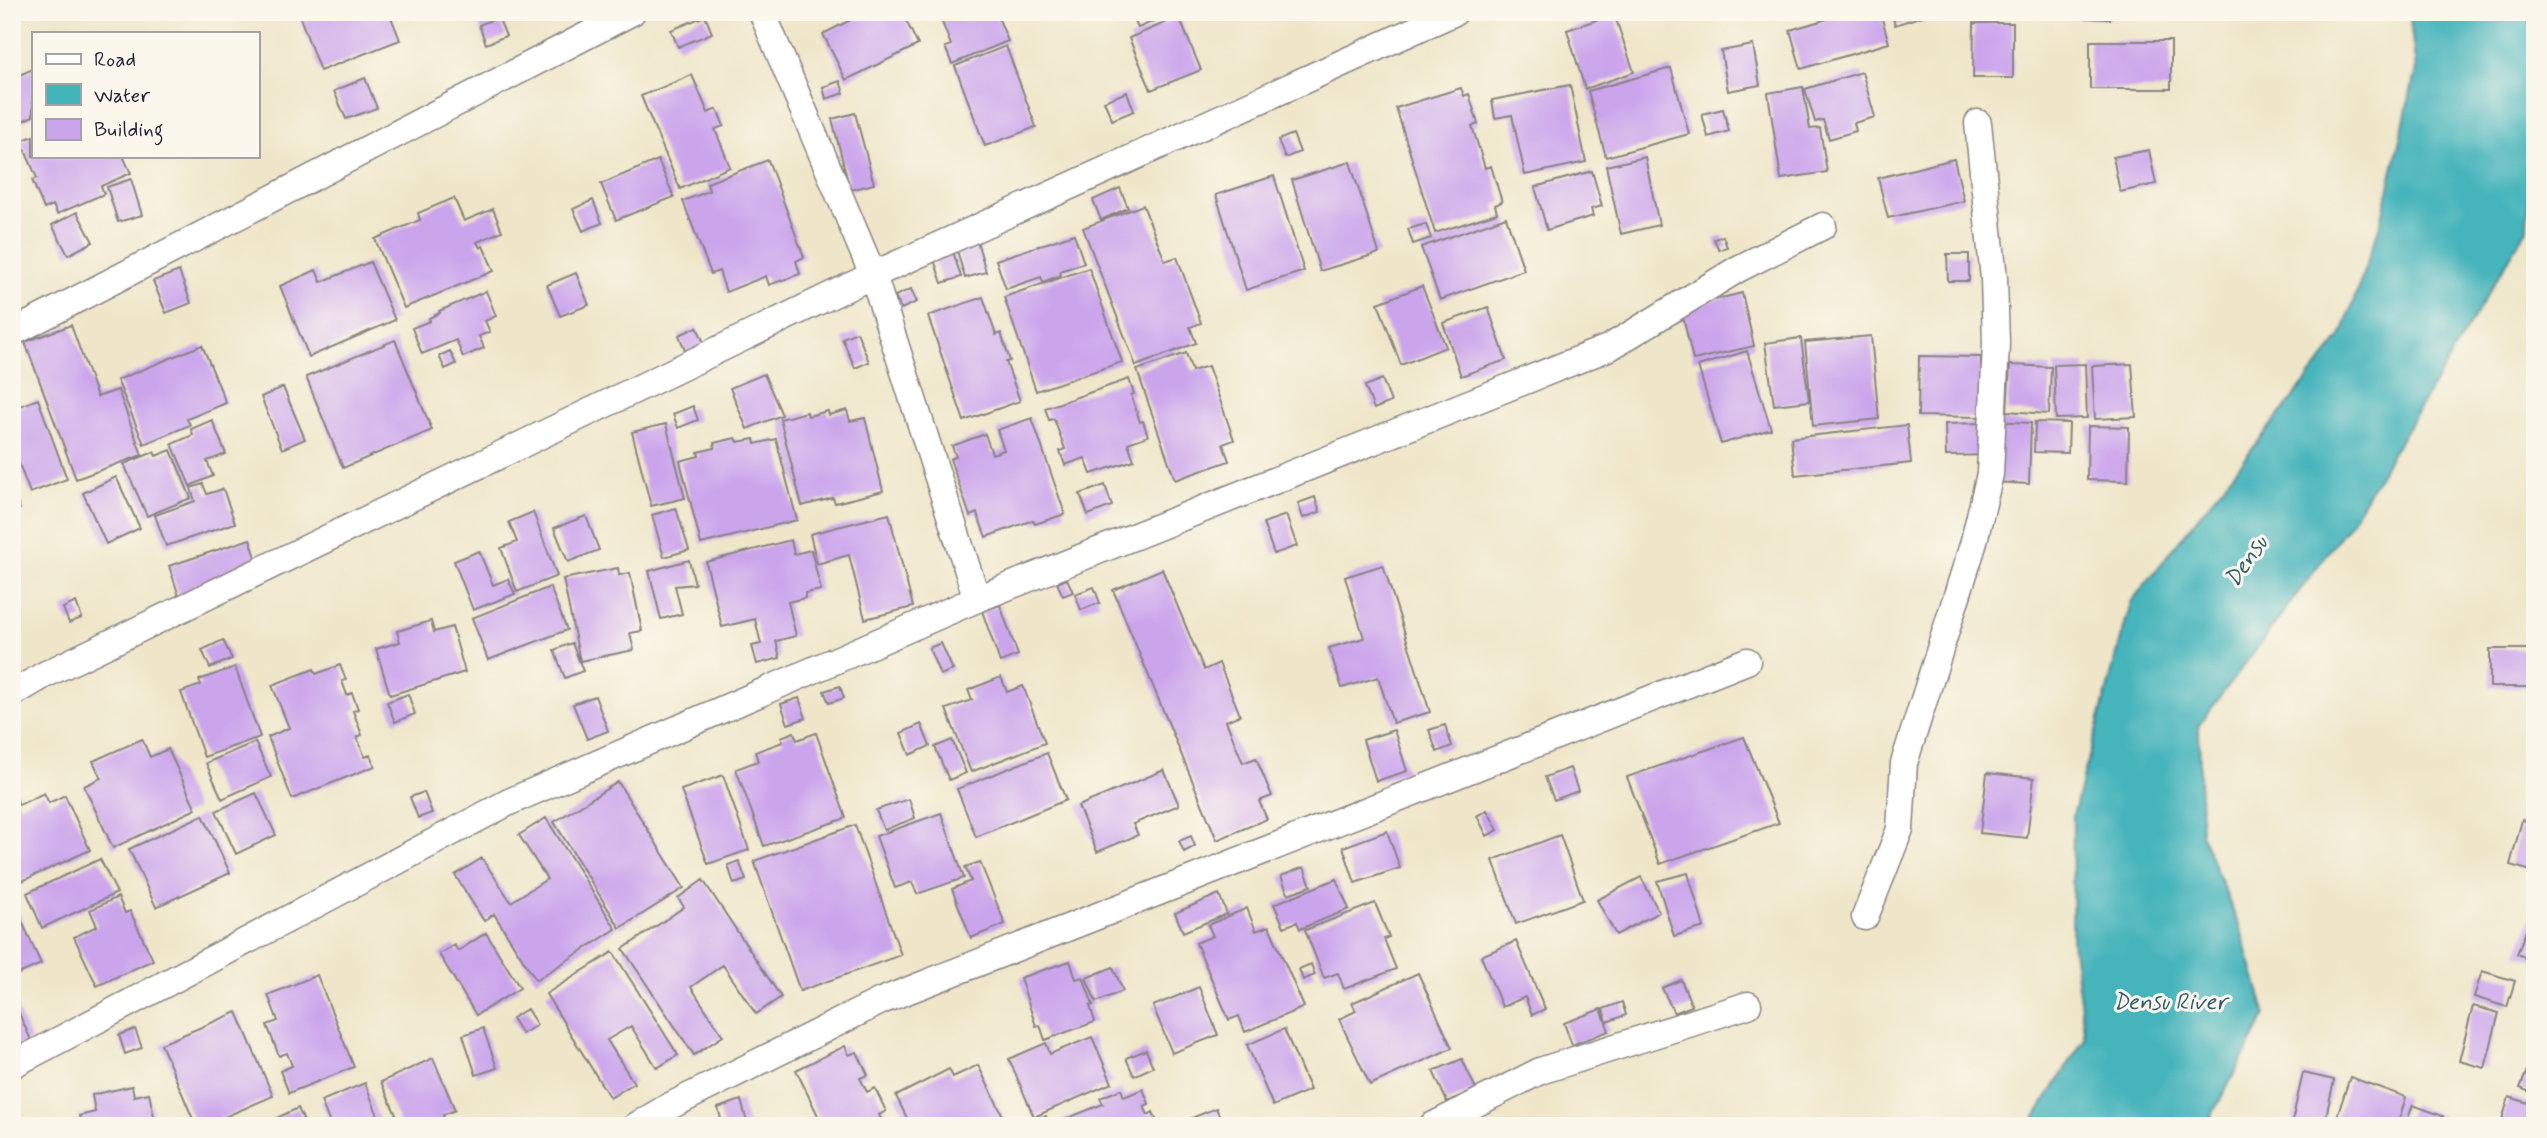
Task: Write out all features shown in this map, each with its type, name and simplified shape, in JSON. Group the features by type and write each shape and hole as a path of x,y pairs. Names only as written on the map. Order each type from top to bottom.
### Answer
{"street":[{"path":"12,333 632,12"},
{"path":"762,12 873,275 977,599"},
{"path":"12,694 44,675 873,275 1455,12"},
{"path":"1865,917 1900,829 1904,763 1973,545 1990,474 1996,343 1994,279 1979,123"},
{"path":"12,1065 509,802 977,599 1611,347 1738,269 1823,226"},
{"path":"636,1126 668,1107 881,1001 1747,661"},
{"path":"1432,1126 1540,1071 1748,1005"}],"water":[{"name":"Densu River","path":"2409,12 2535,12 2527,229 2351,522 2199,725 2201,833 2242,933 2266,1015 2206,1126 2029,1126 2085,1038 2072,941 2073,815 2131,602 2341,337 2381,222 2416,69"}],"building":[{"path":"298,12 389,12 400,40 320,71"},
{"path":"866,12 902,12 918,45 846,80 823,34"},
{"path":"938,12 996,12 1008,41 952,64 945,47 951,45"},
{"path":"1131,12 1175,12 1138,28"},
{"path":"1851,12 1880,12 1889,43 1801,69 1790,30"},
{"path":"1891,12 1932,12 1932,13 1895,25"},
{"path":"2031,12 2111,12 2110,19 2031,16"},
{"path":"1614,14 1634,72 1585,89 1567,30"},
{"path":"705,16 712,33 678,47 671,30"},
{"path":"498,17 506,36 486,44 479,25"},
{"path":"1179,17 1201,70 1151,90 1129,38"},
{"path":"1974,23 2013,23 2013,78 1973,78"},
{"path":"2090,41 2171,41 2171,89 2090,89"},
{"path":"1753,45 1760,85 1728,91 1721,51"},
{"path":"1006,46 1036,127 985,146 955,66"},
{"path":"1671,68 1689,134 1606,157 1588,91"},
{"path":"32,69 32,116 12,126 12,85 15,84 12,78"},
{"path":"1862,72 1875,117 1854,123 1856,131 1829,139 1823,120 1815,122 1805,89"},
{"path":"692,75 708,113 717,109 724,126 715,129 730,167 680,189 641,96"},
{"path":"365,78 377,108 346,119 334,91"},
{"path":"840,81 844,93 826,99 823,87"},
{"path":"1570,85 1586,162 1525,175 1512,115 1495,118 1492,100"},
{"path":"1803,87 1810,129 1820,128 1827,172 1781,179 1768,93"},
{"path":"1461,88 1464,96 1469,94 1478,124 1472,126 1485,168 1491,166 1502,202 1495,205 1497,213 1435,233 1396,108"},
{"path":"1127,92 1134,111 1112,120 1104,101"},
{"path":"1723,109 1729,131 1708,137 1702,114"},
{"path":"855,113 874,184 850,190 832,119"},
{"path":"1293,134 1300,152 1285,158 1278,140"},
{"path":"32,136 32,158 124,158 131,173 101,186 104,194 57,214 53,205 44,209 32,180 37,178 21,141"},
{"path":"2149,150 2156,184 2120,192 2113,157"},
{"path":"1645,157 1659,225 1621,234 1606,166"},
{"path":"1954,159 1964,201 1888,218 1878,178"},
{"path":"658,160 674,197 616,220 601,184"},
{"path":"768,160 804,257 796,261 800,274 769,285 766,276 726,292 719,271 711,274 683,201 709,191 707,183"},
{"path":"1350,162 1379,253 1320,271 1292,180"},
{"path":"1592,171 1602,206 1591,209 1593,216 1547,230 1535,187"},
{"path":"1274,176 1304,271 1246,290 1216,195"},
{"path":"131,179 142,215 118,222 107,187"},
{"path":"1120,188 1128,208 1101,220 1093,200"},
{"path":"454,198 464,221 493,209 502,231 477,242 480,248 483,246 494,271 404,308 375,239 420,220 418,213"},
{"path":"593,200 602,223 583,231 573,209"},
{"path":"1143,205 1165,261 1177,257 1201,323 1190,327 1196,343 1136,366 1083,228"},
{"path":"77,212 93,242 68,255 52,225"},
{"path":"1506,217 1524,270 1440,300 1421,247"},
{"path":"1426,224 1431,238 1413,244 1408,229"},
{"path":"1074,234 1084,263 1060,271 1061,275 1043,282 1041,277 1006,289 996,260"},
{"path":"1723,236 1727,247 1719,250 1714,239"},
{"path":"977,241 986,272 965,278 956,247"},
{"path":"952,248 961,277 942,283 932,254"},
{"path":"1947,254 1969,254 1969,281 1948,281"},
{"path":"370,262 395,320 309,357 280,286 316,270 321,282"},
{"path":"1089,268 1122,362 1036,391 1004,297"},
{"path":"179,271 191,303 166,313 153,281"},
{"path":"576,273 589,305 560,316 547,285"},
{"path":"1422,286 1446,347 1401,365 1378,303"},
{"path":"911,289 917,302 901,309 895,296"},
{"path":"486,291 496,316 485,321 490,332 479,336 484,348 463,357 456,340 422,354 412,328 430,321 429,318 440,313 439,311"},
{"path":"1742,293 1754,346 1693,360 1681,308"},
{"path":"983,297 996,335 1001,333 1010,361 1006,362 1020,401 964,421 928,316"},
{"path":"1488,307 1506,360 1461,376 1443,323"},
{"path":"71,325 97,397 118,390 142,455 76,479 25,342"},
{"path":"697,327 707,350 688,358 679,335"},
{"path":"857,332 869,362 855,368 842,338"},
{"path":"1871,336 1879,419 1813,426 1805,342"},
{"path":"1801,338 1809,401 1774,405 1765,343"},
{"path":"395,340 432,430 343,468 306,377"},
{"path":"202,345 226,403 187,419 190,425 144,444 117,380"},
{"path":"450,351 456,364 445,369 439,356"},
{"path":"1747,351 1771,429 1721,444 1698,366"},
{"path":"1186,353 1192,371 1208,366 1234,440 1223,444 1229,461 1175,480 1137,370"},
{"path":"1919,356 1981,357 1981,417 1918,416"},
{"path":"2085,364 2087,418 2056,419 2054,365"},
{"path":"2132,364 2136,417 2095,419 2092,366"},
{"path":"2010,365 2051,367 2049,414 2007,411"},
{"path":"764,374 782,415 747,429 730,388"},
{"path":"1129,379 1140,422 1143,421 1148,436 1128,443 1134,460 1091,474 1085,458 1065,465 1060,451 1065,449 1054,419 1049,420 1045,408"},
{"path":"1382,379 1391,402 1374,409 1365,386"},
{"path":"283,387 305,439 282,449 261,397"},
{"path":"38,399 67,479 30,493 12,445 12,409"},
{"path":"693,406 698,420 678,428 673,414"},
{"path":"847,410 850,421 865,418 883,491 835,503 833,498 802,506 780,419 807,412 808,416 828,411 829,415"},
{"path":"1032,418 1065,514 1035,524 1033,520 986,537 977,513 970,516 950,459 956,457 952,446 985,434 992,454 1004,450 997,430"},
{"path":"212,420 226,454 207,461 213,476 190,486 172,444 193,435 191,429"},
{"path":"1995,421 2031,423 2029,484 1993,482"},
{"path":"2035,422 2069,423 2068,453 2034,452"},
{"path":"1987,423 1988,455 1946,456 1945,424"},
{"path":"666,424 685,498 651,506 632,432"},
{"path":"1907,425 1911,463 1795,475 1791,438"},
{"path":"2088,426 2129,427 2128,481 2087,480"},
{"path":"736,438 738,442 754,439 755,444 776,439 797,520 701,544 680,461 699,456 698,452 715,448 714,443"},
{"path":"171,450 191,498 147,516 124,464 154,452 156,456"},
{"path":"116,477 140,528 106,544 83,493"},
{"path":"203,484 207,494 223,489 235,523 166,546 155,515 195,501 191,488"},
{"path":"1105,485 1112,506 1088,515 1080,494"},
{"path":"12,488 20,509 12,512"},
{"path":"1315,497 1320,512 1303,518 1298,503"},
{"path":"676,508 689,550 664,557 652,515"},
{"path":"533,512 557,576 517,592 501,548 517,542 509,522"},
{"path":"889,514 913,607 865,619 849,555 817,564 810,534"},
{"path":"1286,515 1297,546 1274,554 1263,523"},
{"path":"586,516 599,550 568,562 554,528"},
{"path":"250,539 259,567 181,602 169,566"},
{"path":"791,540 794,554 811,550 821,590 805,593 805,598 788,602 796,636 776,641 780,658 757,664 752,646 761,644 755,619 722,627 706,562"},
{"path":"479,551 493,585 508,579 515,594 473,610 454,561"},
{"path":"689,560 695,584 675,586 682,614 661,619 649,571"},
{"path":"1383,565 1430,712 1393,723 1378,677 1342,688 1329,648 1364,638 1345,577"},
{"path":"618,568 619,575 630,573 642,631 630,633 634,650 580,661 563,579"},
{"path":"1162,569 1204,670 1219,663 1240,715 1226,721 1243,763 1256,758 1272,796 1259,801 1267,819 1217,840 1113,590"},
{"path":"1067,579 1073,592 1063,596 1057,583"},
{"path":"550,587 567,630 488,660 472,618"},
{"path":"1094,587 1100,603 1081,610 1075,594"},
{"path":"76,602 82,618 69,623 63,608"},
{"path":"1000,605 1018,655 1000,662 982,611"},
{"path":"431,621 434,632 452,627 465,672 390,695 376,649 400,642 397,631"},
{"path":"223,640 232,659 210,668 202,650"},
{"path":"572,643 583,671 565,678 554,650"},
{"path":"941,643 953,670 940,675 929,648"},
{"path":"2490,649 2534,649 2535,687 2490,687"},
{"path":"340,665 346,680 342,681 347,695 352,693 358,709 353,711 362,735 357,737 365,757 370,755 375,766 292,799 268,737 289,728 272,685 314,669 316,674"},
{"path":"235,667 260,737 204,757 181,692 201,685 199,680"},
{"path":"1001,677 1007,692 1023,686 1045,743 971,772 946,709 972,700 968,690"},
{"path":"840,686 844,698 829,703 824,691"},
{"path":"408,694 415,714 395,722 387,702"},
{"path":"595,696 608,731 587,739 573,704"},
{"path":"799,698 806,718 788,724 781,704"},
{"path":"921,724 930,746 910,755 901,733"},
{"path":"1445,725 1452,746 1437,752 1429,730"},
{"path":"1394,730 1407,771 1376,781 1363,740"},
{"path":"794,732 797,740 816,733 846,818 764,846 736,769 758,761 755,752 783,742 781,737"},
{"path":"1744,737 1779,823 1660,864 1627,777"},
{"path":"142,739 150,757 168,749 196,809 113,848 84,786 101,778 93,761"},
{"path":"952,740 966,773 949,780 935,747"},
{"path":"255,742 271,777 222,799 206,763"},
{"path":"1047,753 1066,800 976,837 957,789"},
{"path":"1570,768 1578,791 1554,800 1545,777"},
{"path":"1164,770 1179,805 1133,824 1138,835 1097,852 1078,806"},
{"path":"1987,773 2034,778 2027,838 1980,833"},
{"path":"723,775 749,850 708,864 681,790"},
{"path":"618,782 684,888 620,928 554,822"},
{"path":"424,792 432,813 418,818 410,797"},
{"path":"44,793 49,803 65,795 90,850 20,882 12,866 12,798 16,797 19,805"},
{"path":"256,793 276,835 236,854 216,811"},
{"path":"909,799 915,818 884,830 876,810"},
{"path":"1487,810 1498,830 1487,836 1477,816"},
{"path":"941,813 964,878 917,894 912,882 895,888 876,836"},
{"path":"203,815 230,873 156,907 129,849"},
{"path":"546,818 616,929 536,980 494,914 484,921 455,875 482,858 511,902 547,879 519,835"},
{"path":"2522,820 2535,823 2535,872 2510,865"},
{"path":"855,825 901,955 800,991 754,861"},
{"path":"1387,831 1400,868 1355,883 1343,847"},
{"path":"1560,835 1583,900 1516,924 1493,860"},
{"path":"1191,836 1195,846 1184,852 1179,841"},
{"path":"100,859 117,893 42,928 27,893"},
{"path":"739,861 746,880 734,884 728,865"},
{"path":"980,862 1005,924 971,938 952,889 971,881 965,867"},
{"path":"1304,867 1311,886 1288,894 1281,876"},
{"path":"1688,873 1704,927 1674,936 1657,881"},
{"path":"1641,877 1659,912 1616,935 1597,900"},
{"path":"1336,879 1349,909 1300,929 1297,922 1284,927 1274,904"},
{"path":"703,880 781,997 756,1014 723,965 691,987 723,1036 694,1055 623,949 684,907 678,898"},
{"path":"1219,894 1227,914 1183,932 1175,913"},
{"path":"118,897 125,913 130,911 153,960 97,986 74,937 97,926 90,910"},
{"path":"1375,903 1389,937 1384,939 1396,969 1344,989 1338,973 1324,978 1305,930"},
{"path":"1247,908 1256,931 1269,926 1304,1007 1245,1032 1239,1016 1229,1020 1196,943 1213,936 1208,925"},
{"path":"2535,908 2535,961 2517,954"},
{"path":"17,910 41,964 12,977 12,912"},
{"path":"486,933 520,988 476,1015 439,954 454,945 458,951"},
{"path":"1516,941 1545,1009 1532,1015 1525,997 1502,1007 1481,956"},
{"path":"613,952 678,1055 657,1068 631,1026 607,1040 634,1083 610,1098 546,994"},
{"path":"1070,961 1076,979 1083,977 1093,1005 1090,1006 1095,1022 1045,1040 1040,1025 1036,1026 1020,978"},
{"path":"1311,964 1315,975 1303,980 1299,969"},
{"path":"1113,967 1123,991 1096,1002 1086,978"},
{"path":"2482,971 2515,981 2507,1007 2474,997"},
{"path":"1418,973 1452,1048 1370,1085 1339,1019 1356,1011 1352,1003"},
{"path":"317,975 354,1067 289,1093 280,1071 292,1066 287,1053 279,1056 267,1025 278,1021 268,995"},
{"path":"1681,980 1692,1006 1674,1013 1662,988"},
{"path":"1199,987 1218,1035 1172,1053 1153,1006"},
{"path":"1622,1002 1626,1015 1607,1022 1603,1009"},
{"path":"2473,1006 2499,1013 2485,1068 2459,1061"},
{"path":"17,1009 31,1040 12,1049 12,1011"},
{"path":"527,1009 537,1025 522,1034 512,1018"},
{"path":"1601,1009 1609,1031 1572,1045 1564,1023"},
{"path":"237,1012 273,1096 204,1126 196,1126 161,1044"},
{"path":"483,1028 497,1068 476,1075 463,1035"},
{"path":"135,1029 142,1048 125,1054 119,1035"},
{"path":"1284,1029 1310,1090 1273,1106 1247,1045"},
{"path":"1092,1037 1112,1083 1034,1117 1009,1059 1046,1043 1050,1054"},
{"path":"845,1046 849,1055 857,1052 868,1075 860,1078 867,1092 875,1088 886,1111 879,1115 884,1126 823,1126 796,1070"},
{"path":"1146,1050 1153,1067 1134,1076 1126,1058"},
{"path":"2535,1051 2535,1094 2520,1088"},
{"path":"433,1058 455,1110 443,1115 447,1126 401,1126 381,1082"},
{"path":"1462,1059 1476,1089 1447,1102 1433,1071"},
{"path":"978,1065 1008,1126 911,1126 896,1096 949,1069 953,1077"},
{"path":"2303,1073 2334,1080 2324,1126 2291,1126"},
{"path":"2350,1077 2406,1097 2397,1126 2334,1126"},
{"path":"365,1083 382,1126 331,1126 321,1101"},
{"path":"132,1086 134,1096 149,1093 156,1126 82,1126 79,1116 95,1112 92,1095"},
{"path":"1121,1089 1124,1097 1143,1089 1149,1104 1144,1106 1148,1115 1153,1112 1159,1126 1066,1126 1063,1120 1103,1104 1100,1098"},
{"path":"2509,1097 2535,1105 2532,1126 2500,1126"},
{"path":"741,1100 748,1126 723,1126 718,1108"},
{"path":"2413,1105 2443,1116 2439,1126 2405,1126"},
{"path":"298,1108 306,1126 270,1126 268,1122"},
{"path":"1216,1108 1224,1126 1161,1126 1178,1119 1180,1123"},
{"path":"1046,1116 1050,1126 1032,1126 1030,1122"}],"water label":[{"name":"Densu","path":"2247,562"}]}
